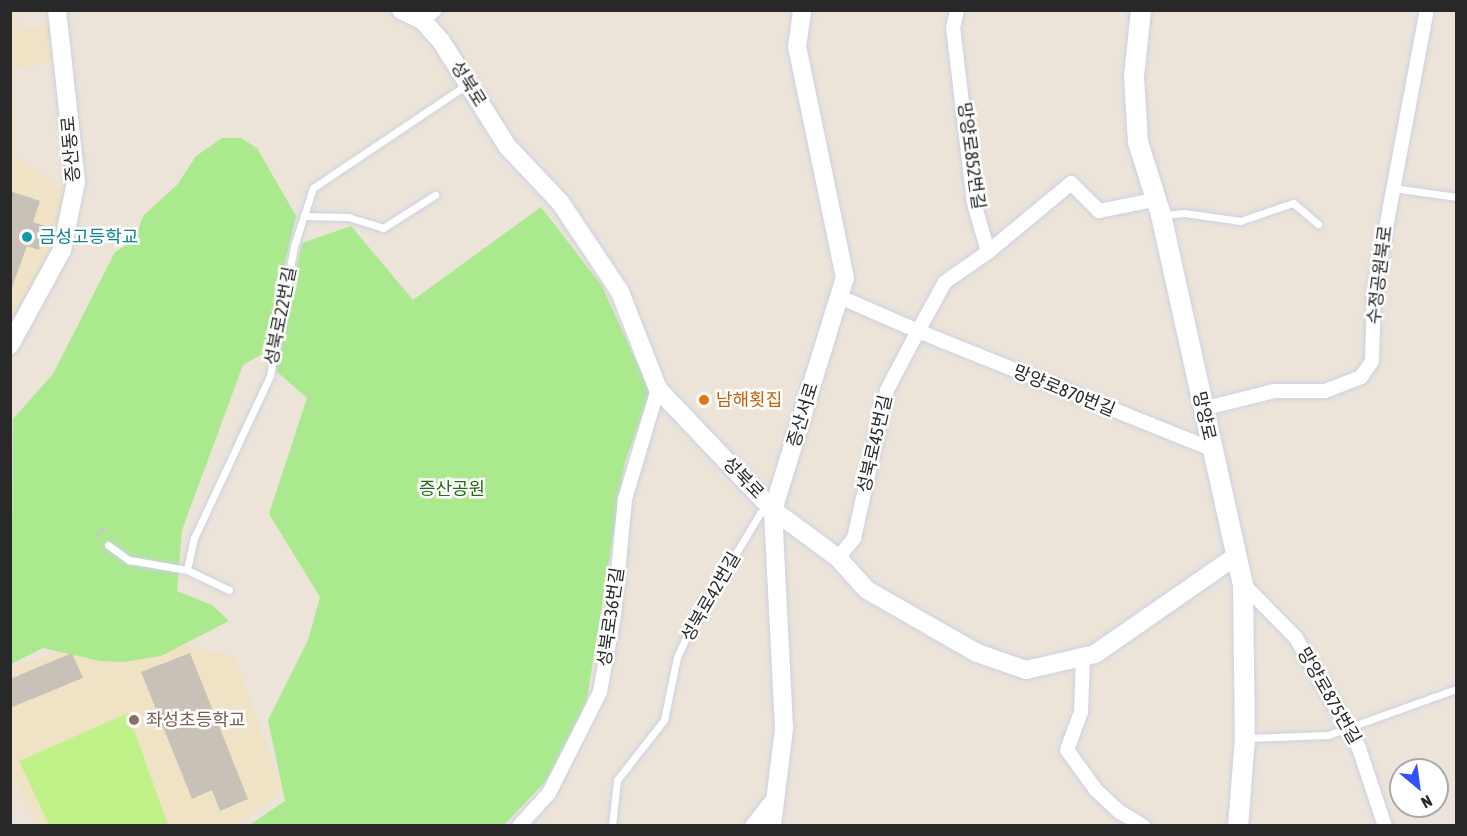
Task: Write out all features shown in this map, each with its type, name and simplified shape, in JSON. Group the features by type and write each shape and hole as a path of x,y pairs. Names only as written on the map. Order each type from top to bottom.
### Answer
{"main road":[{"name":"망양로","path":"1141,10 1134,77 1137,131 1157,208 1243,584 1245,738 1238,825"}],"street":[{"name":"증산동로","path":"10,345 62,250 76,182 57,10"},
{"name":"성북로","path":"401,10 428,15 441,42 507,146 560,202 620,292 658,389 773,510 838,558 867,590 976,653 1026,670 1095,654 1236,556"},
{"name":"증산서로","path":"772,825 784,728 773,510 845,278 798,47 802,10"},
{"name":"망양로852번길","path":"957,10 953,28 974,203 988,252"},
{"name":"수정공원북로","path":"1202,410 1274,392 1325,391 1361,377 1372,361 1374,292 1427,10"},
{"path":"840,297 918,331 945,282 988,252 1071,183 1099,211 1157,208"},
{"name":"망양로870번길","path":"918,331 1211,449"},
{"name":"성북로45번길","path":"838,558 854,538 887,390 918,331"},
{"name":"성북로36번길","path":"519,825 549,794 600,692 614,615 625,499 658,389"},
{"name":"망양로875번길","path":"1243,584 1296,638 1345,728 1359,748 1384,825"},
{"path":"1083,658 1081,712 1067,750 1096,789 1141,825"},
{"path":"752,825 777,794"}],"lane":[{"name":"성북로22번길","path":"187,570 194,538 270,376 303,216 313,188 468,84"},
{"path":"1393,188 1456,197"},
{"path":"303,216 348,217 383,228 435,195"},
{"path":"1157,208 1240,221 1293,203 1318,224"},
{"name":"성북로42번길","path":"612,825 617,780 664,720 677,657 688,633 760,513 773,510"},
{"path":"108,545 129,560 187,570 230,590"},
{"path":"1245,738 1328,735 1456,689"}],"shaded area":[{"path":"18,10 18,31 50,24 52,60 12,71 17,158 67,191 55,252 11,337 10,11"},
{"name":"좌성초등학교","path":"167,641 235,656 283,792 234,825 36,825 11,772 11,668 81,644"}],"green space":[{"path":"222,138 241,138 257,148 296,216 264,353 243,365 182,530 177,591 212,605 229,621 161,656 123,662 100,661 43,648 11,664 13,419 53,374 115,252 133,241 144,215 178,184 196,156"},
{"name":"증산공원","path":"541,207 602,286 651,394 625,461 586,705 547,780 504,825 248,826 285,801 268,720 308,640 320,597 269,514 307,398 275,370 302,243 351,226 413,300"},
{"path":"128,713 168,825 49,825 19,761"}],"building":[{"name":"금성고등학교","path":"10,191 40,201 33,222 48,227 39,250 27,246 12,287"},
{"path":"72,653 83,678 10,708 10,679"},
{"path":"190,653 248,799 220,811 212,790 192,799 141,672"}],"place":[{"name":"금성고등학교","path":"27,237"},
{"name":"남해횟집","path":"704,400"},
{"name":"좌성초등학교","path":"134,720"}]}
